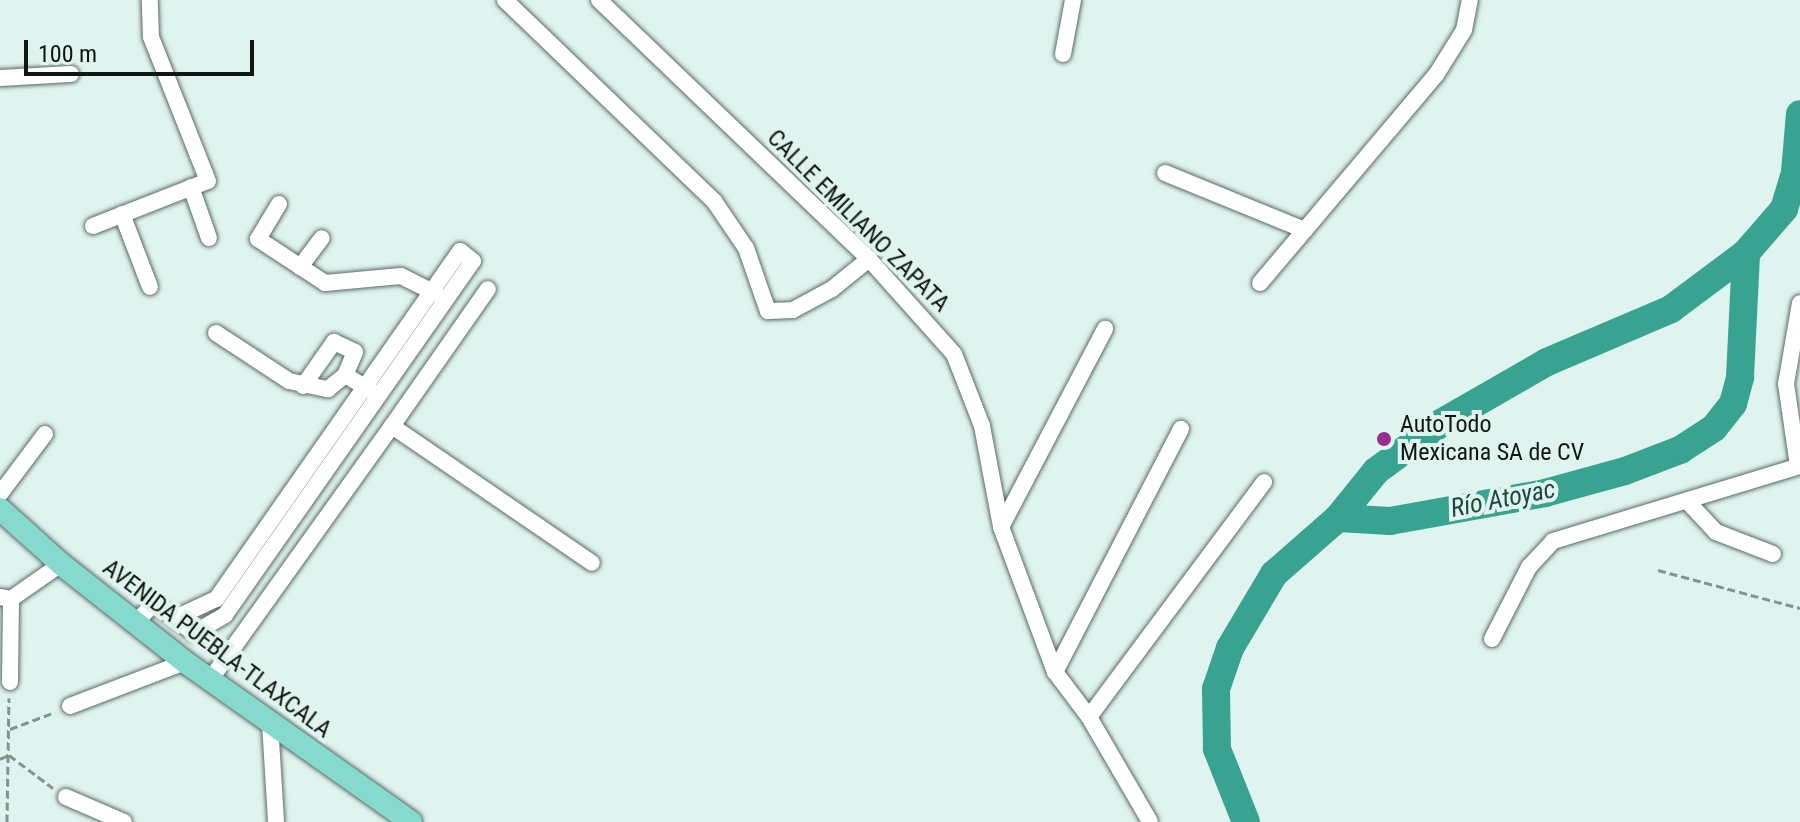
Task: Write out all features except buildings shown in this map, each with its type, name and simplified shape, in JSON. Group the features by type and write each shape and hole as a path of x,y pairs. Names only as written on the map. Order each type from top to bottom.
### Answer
{"main road":[{"name":"AVENIDA PUEBLA-TLAXCALA","path":"0,509 61,564 185,662 411,822"}],"street":[{"path":"93,226 208,181 151,37 150,0"},
{"path":"505,0 714,201 746,248 768,311 793,310 832,289 869,259"},
{"name":"CALLE EMILIANO ZAPATA","path":"599,0 869,259 954,354 966,375 982,426 1001,527 1055,672 1089,717 1150,822"},
{"path":"1063,54 1073,0"},
{"path":"1260,283 1436,75 1464,30 1470,0"},
{"path":"0,78 71,74"},
{"path":"1165,173 1305,230"},
{"path":"191,187 209,238"},
{"path":"135,623 154,603 175,618 216,599 260,552 438,294 401,276 325,283 258,239 279,204"},
{"path":"122,214 150,287"},
{"path":"300,267 322,238"},
{"path":"210,680 488,289"},
{"path":"1492,639 1529,567 1553,541 1799,466 1786,384 1800,303"},
{"path":"1001,527 1105,329"},
{"path":"216,333 303,386 335,387 345,375 355,352 334,342 303,386"},
{"path":"345,375 372,391"},
{"path":"392,426 592,563"},
{"path":"1055,672 1181,429"},
{"path":"0,494 45,434"},
{"path":"1089,717 1264,482"},
{"path":"1688,502 1716,532 1773,554"},
{"path":"10,682 6,598 61,564"},
{"path":"70,706 185,662"},
{"path":"270,723 276,822"},
{"path":"66,797 124,822"}],"path":[{"path":"1658,570 1800,608"},
{"path":"7,822 10,682"},
{"path":"9,730 70,706"},
{"path":"0,759 9,755"},
{"path":"9,755 66,797"}],"waterway":[{"name":"Río Atoyac","path":"1246,822 1217,749 1216,689 1230,648 1274,574 1338,518 1376,471 1441,423 1547,362 1671,309 1746,253 1784,209 1795,172 1800,114"},
{"name":"Río Atoyac","path":"1338,518 1390,521 1545,493 1625,471 1680,450 1714,428 1733,404 1740,377 1746,253"}],"place":[{"name":"AutoTodo Mexicana SA de CV","path":"1384,439"}]}
